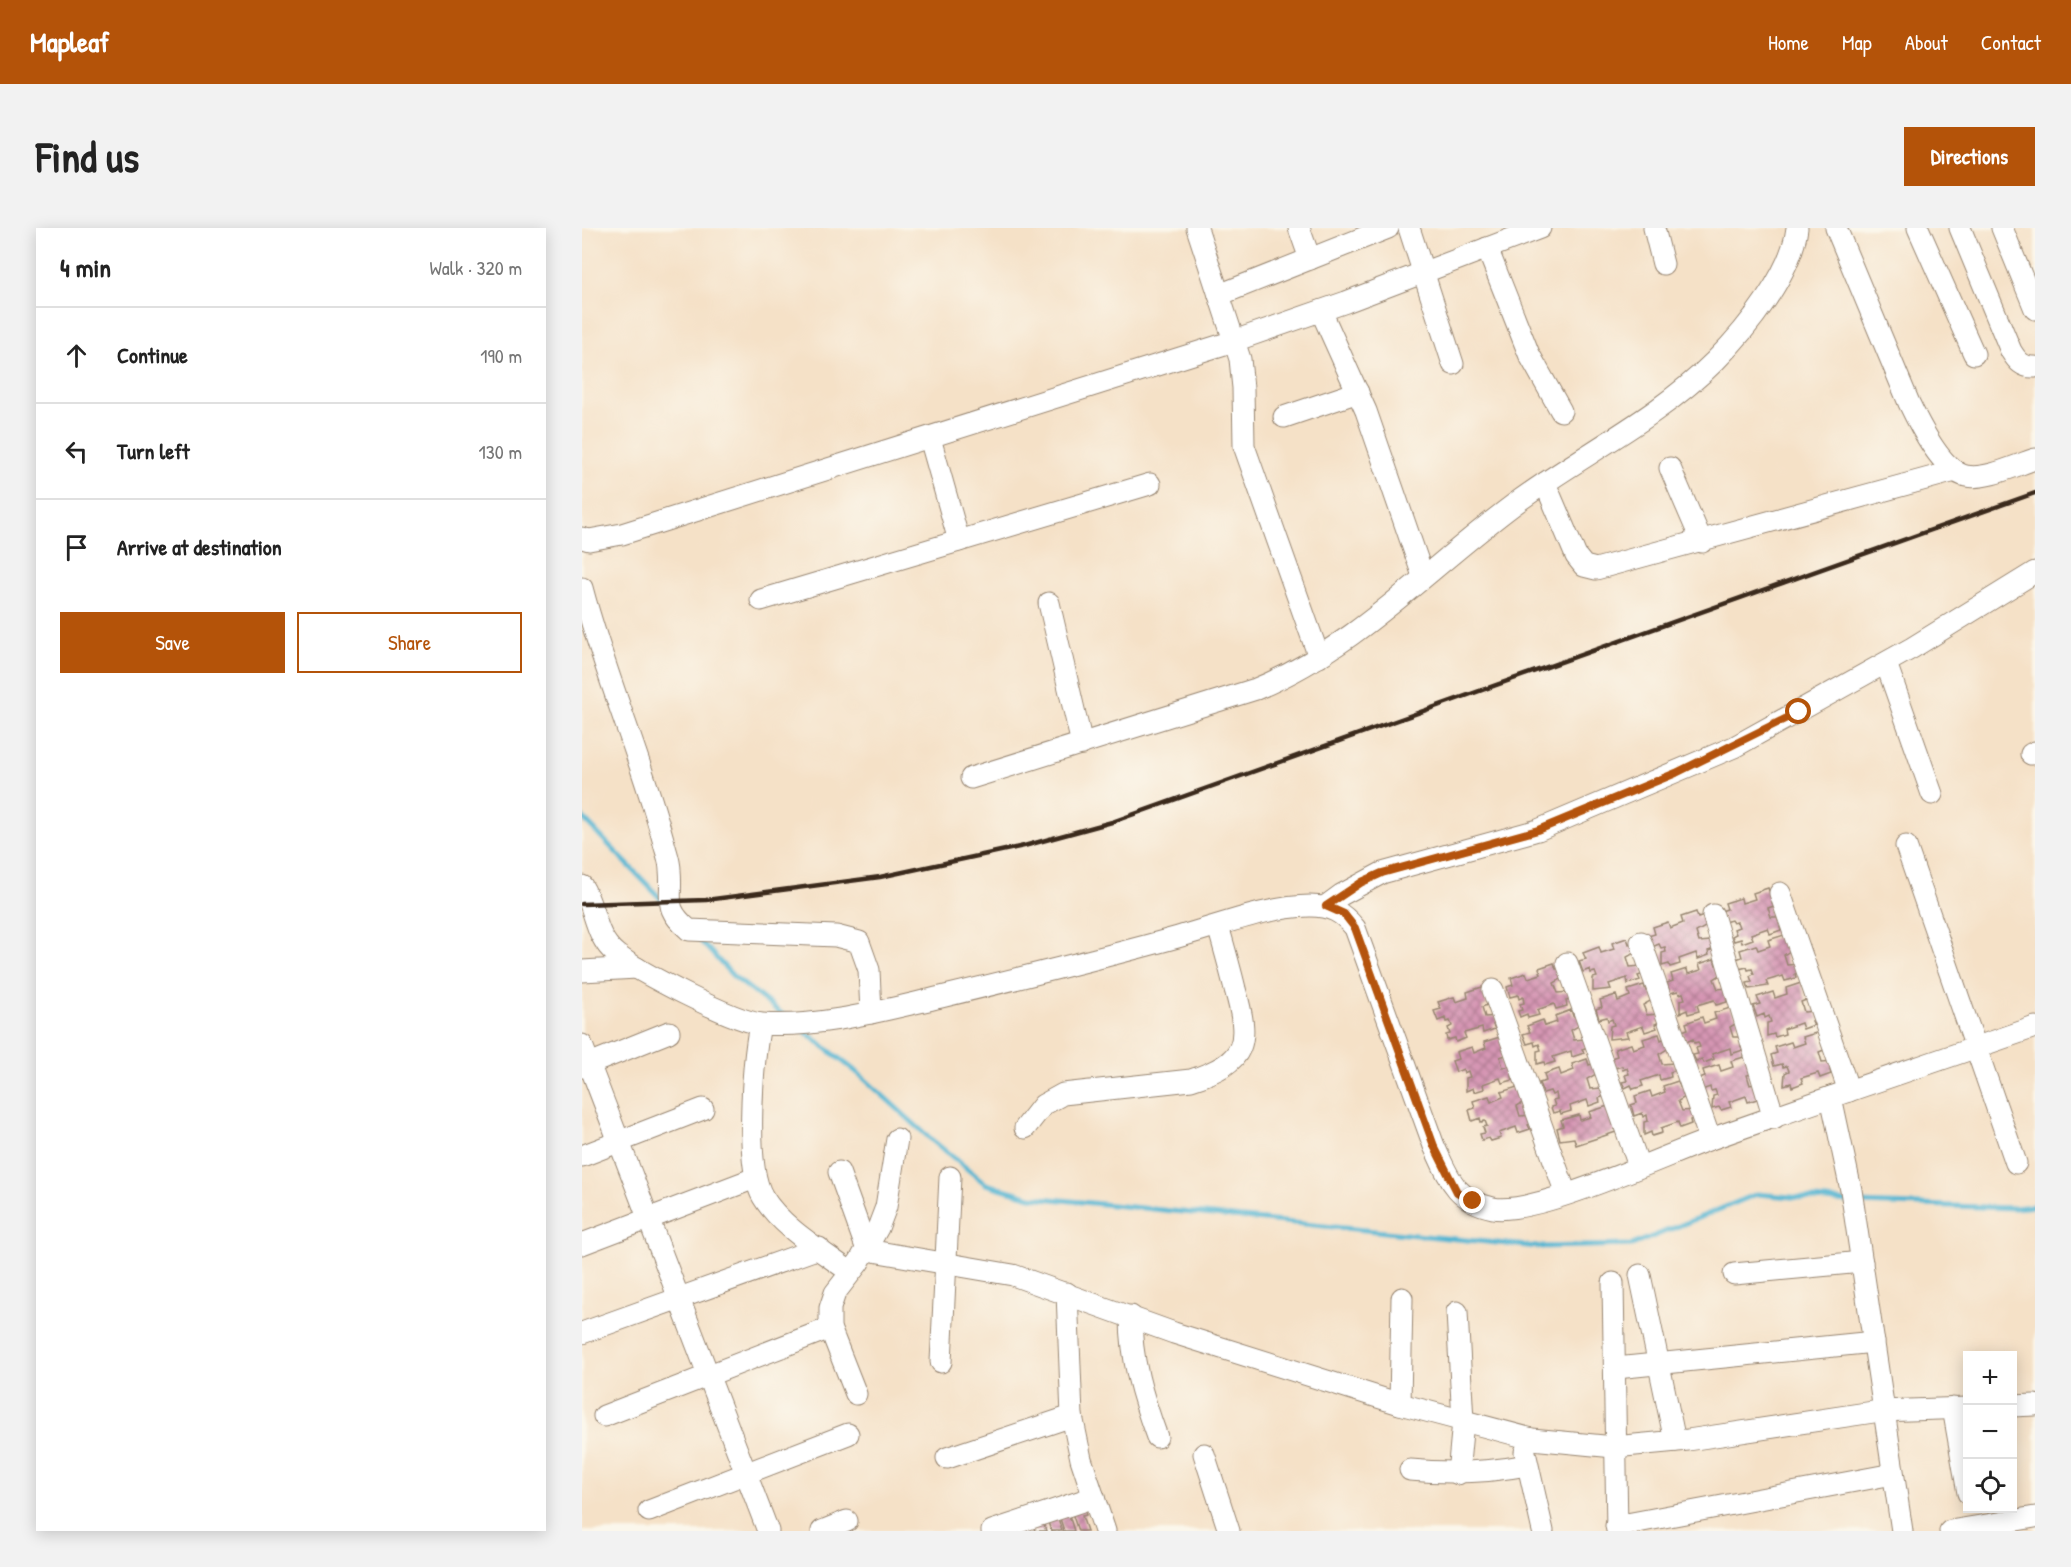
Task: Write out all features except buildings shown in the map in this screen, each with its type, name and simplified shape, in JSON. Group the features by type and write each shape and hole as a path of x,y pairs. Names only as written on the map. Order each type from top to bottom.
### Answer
{"street":[{"path":"1197,228 1234,341 1242,374 1244,446 1319,657"},
{"path":"1299,228 1310,259"},
{"path":"1219,295 1388,228"},
{"path":"1409,228 1453,364"},
{"path":"582,538 596,539 622,534 1234,341 1321,311 1540,228"},
{"path":"1654,228 1663,264"},
{"path":"971,778 1256,689 1284,677 1319,657 1545,483 1664,405 1716,360 1752,318 1782,272 1790,258 1797,228"},
{"path":"1836,228 1914,414 1930,441 1955,471"},
{"path":"1918,228 1974,354"},
{"path":"1960,228 2011,351 2018,362 2028,368 2035,368"},
{"path":"2002,228 2035,309"},
{"path":"1487,248 1529,354 1561,411"},
{"path":"1321,311 1358,392 1423,576"},
{"path":"1284,417 1358,392"},
{"path":"930,438 959,541"},
{"path":"1545,483 1579,561 1589,568 1611,567 1955,471 1976,476 2035,459"},
{"path":"1670,468 1702,542"},
{"path":"761,600 1150,484"},
{"path":"1326,906 1352,888 1382,873 1538,830 1676,773 1766,730 1886,663 2035,572"},
{"path":"582,588 616,701 654,807 670,869 669,905 674,918 689,930 836,936 859,942 869,970 871,1012"},
{"path":"1049,603 1082,744"},
{"path":"1886,663 1932,794"},
{"path":"1906,846 1978,1047 2016,1163"},
{"path":"582,886 603,940 615,954 637,968 721,1011 769,1024 809,1022 871,1012 1073,966 1282,909 1326,906 1344,914 1355,928 1434,1146 1457,1192 1494,1208 1516,1208 1566,1194 1710,1139 1840,1094 1978,1047 2034,1032"},
{"path":"1780,893 1840,1094 1851,1190 1902,1531"},
{"path":"1713,915 1774,1118"},
{"path":"1025,1128 1043,1105 1063,1094 1191,1080 1208,1075 1233,1058 1243,1041 1244,1022 1218,926"},
{"path":"1641,942 1710,1139"},
{"path":"1567,963 1639,1166"},
{"path":"582,971 637,968"},
{"path":"1493,990 1566,1194"},
{"path":"769,1024 752,1089 754,1178 763,1196 778,1216 850,1272"},
{"path":"669,1032 584,1059 619,1142 768,1531"},
{"path":"582,1156 703,1109"},
{"path":"856,1394 830,1328 830,1308 835,1293 867,1250 886,1207 897,1139"},
{"path":"839,1172 867,1250"},
{"path":"941,1362 951,1177"},
{"path":"582,1244 754,1178"},
{"path":"582,1333 819,1248"},
{"path":"867,1250 1013,1275 1174,1333 1400,1404 1524,1436 1614,1447 1675,1441 1884,1411 1960,1408 1965,1459"},
{"path":"1734,1274 1862,1262"},
{"path":"1640,1275 1675,1441"},
{"path":"1613,1283 1617,1529 1893,1474"},
{"path":"1067,1293 1072,1416 1081,1459 1105,1531"},
{"path":"1400,1404 1402,1298"},
{"path":"1457,1312 1462,1421 1458,1474"},
{"path":"1131,1316 1131,1343 1137,1380 1157,1437"},
{"path":"604,1416 830,1328"},
{"path":"1616,1368 1874,1342"},
{"path":"2017,1406 2035,1405"},
{"path":"947,1458 1072,1416"},
{"path":"649,1510 848,1434"},
{"path":"1524,1436 1527,1465 1544,1531"},
{"path":"1204,1454 1229,1531"},
{"path":"1410,1470 1458,1474 1493,1472 1527,1465"},
{"path":"992,1531 1094,1497"},
{"path":"1950,1531 1973,1522 2035,1517"},
{"path":"822,1531 847,1521"}],"waterway":[{"path":"582,817 664,902"},
{"path":"697,937 733,976 786,1017"},
{"path":"803,1030 859,1074 933,1141 986,1184 1031,1197 1538,1247 1632,1245 1757,1194 1848,1202"},
{"path":"1857,1203 2014,1208 2035,1206"}],"railway":[{"path":"582,904 706,900 880,877 1024,846 1112,822 2035,493"}],"route":[{"path":"1473,1201 1457,1192 1434,1146 1355,928 1344,914 1326,906 1362,882 1382,873 1538,830 1591,809 1734,747 1799,712"}]}
